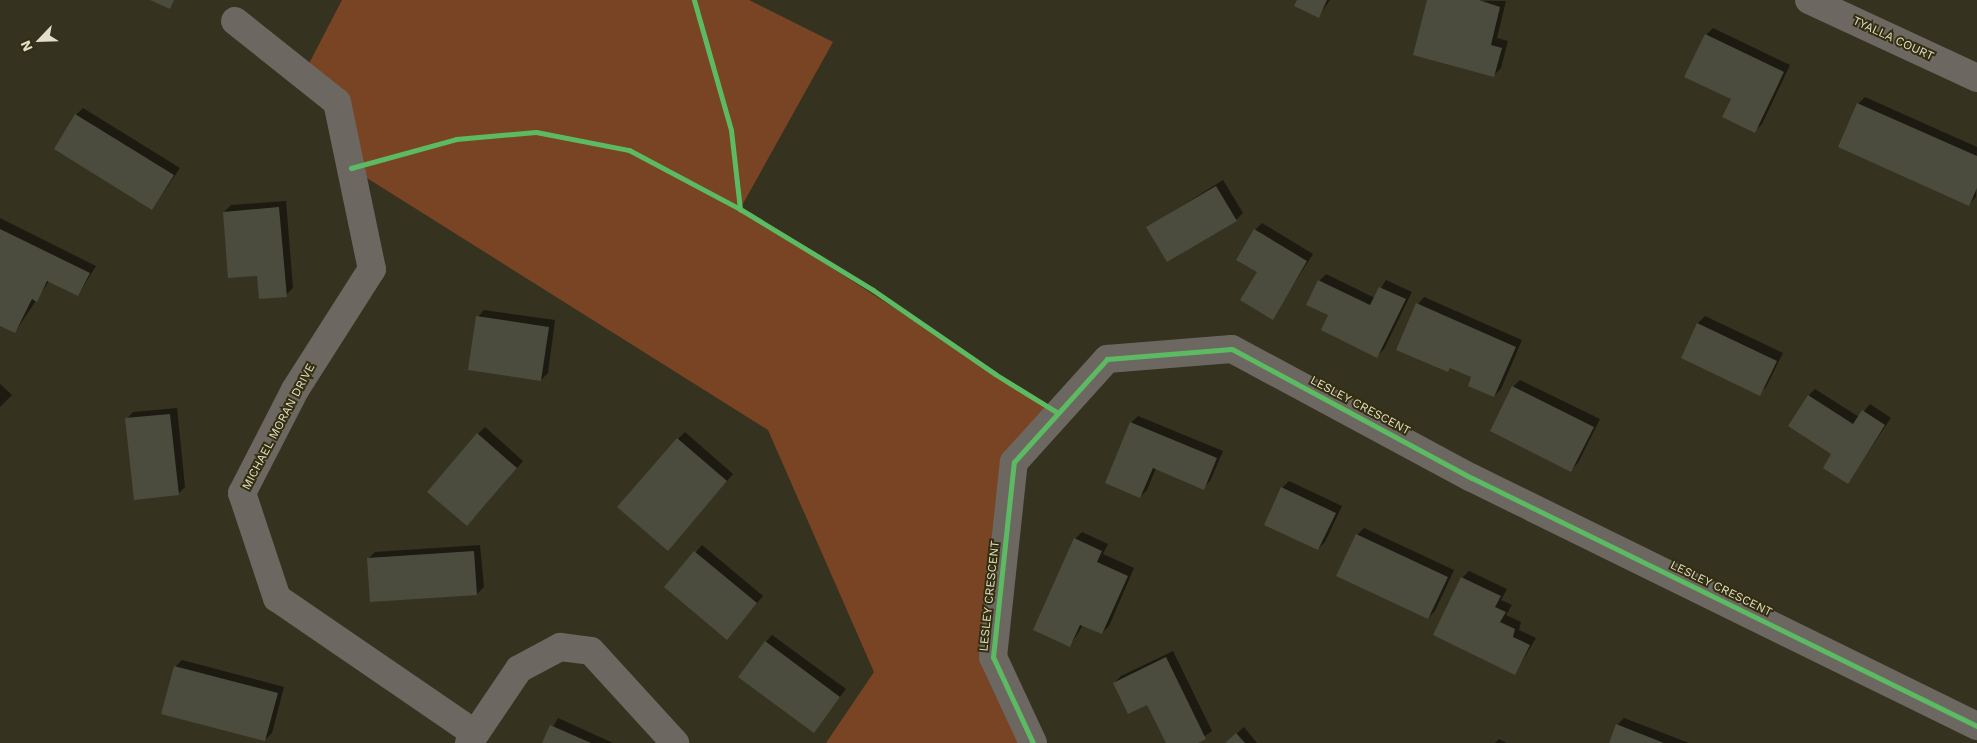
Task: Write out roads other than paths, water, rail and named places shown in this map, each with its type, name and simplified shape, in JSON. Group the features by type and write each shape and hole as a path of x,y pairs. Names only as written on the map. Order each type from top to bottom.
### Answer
{"street":[{"name":"TYALLA COURT","path":"1809,0 1977,78"},
{"name":"MICHAEL MORAN DRIVE","path":"235,21 337,102 372,269 296,390 242,494 277,598 472,738"},
{"name":"LESLEY CRESCENT","path":"1033,743 993,657 1014,462 1107,359 1232,349 1472,478 1977,726"},
{"path":"472,738 519,669 560,647 591,651 675,743"}]}
